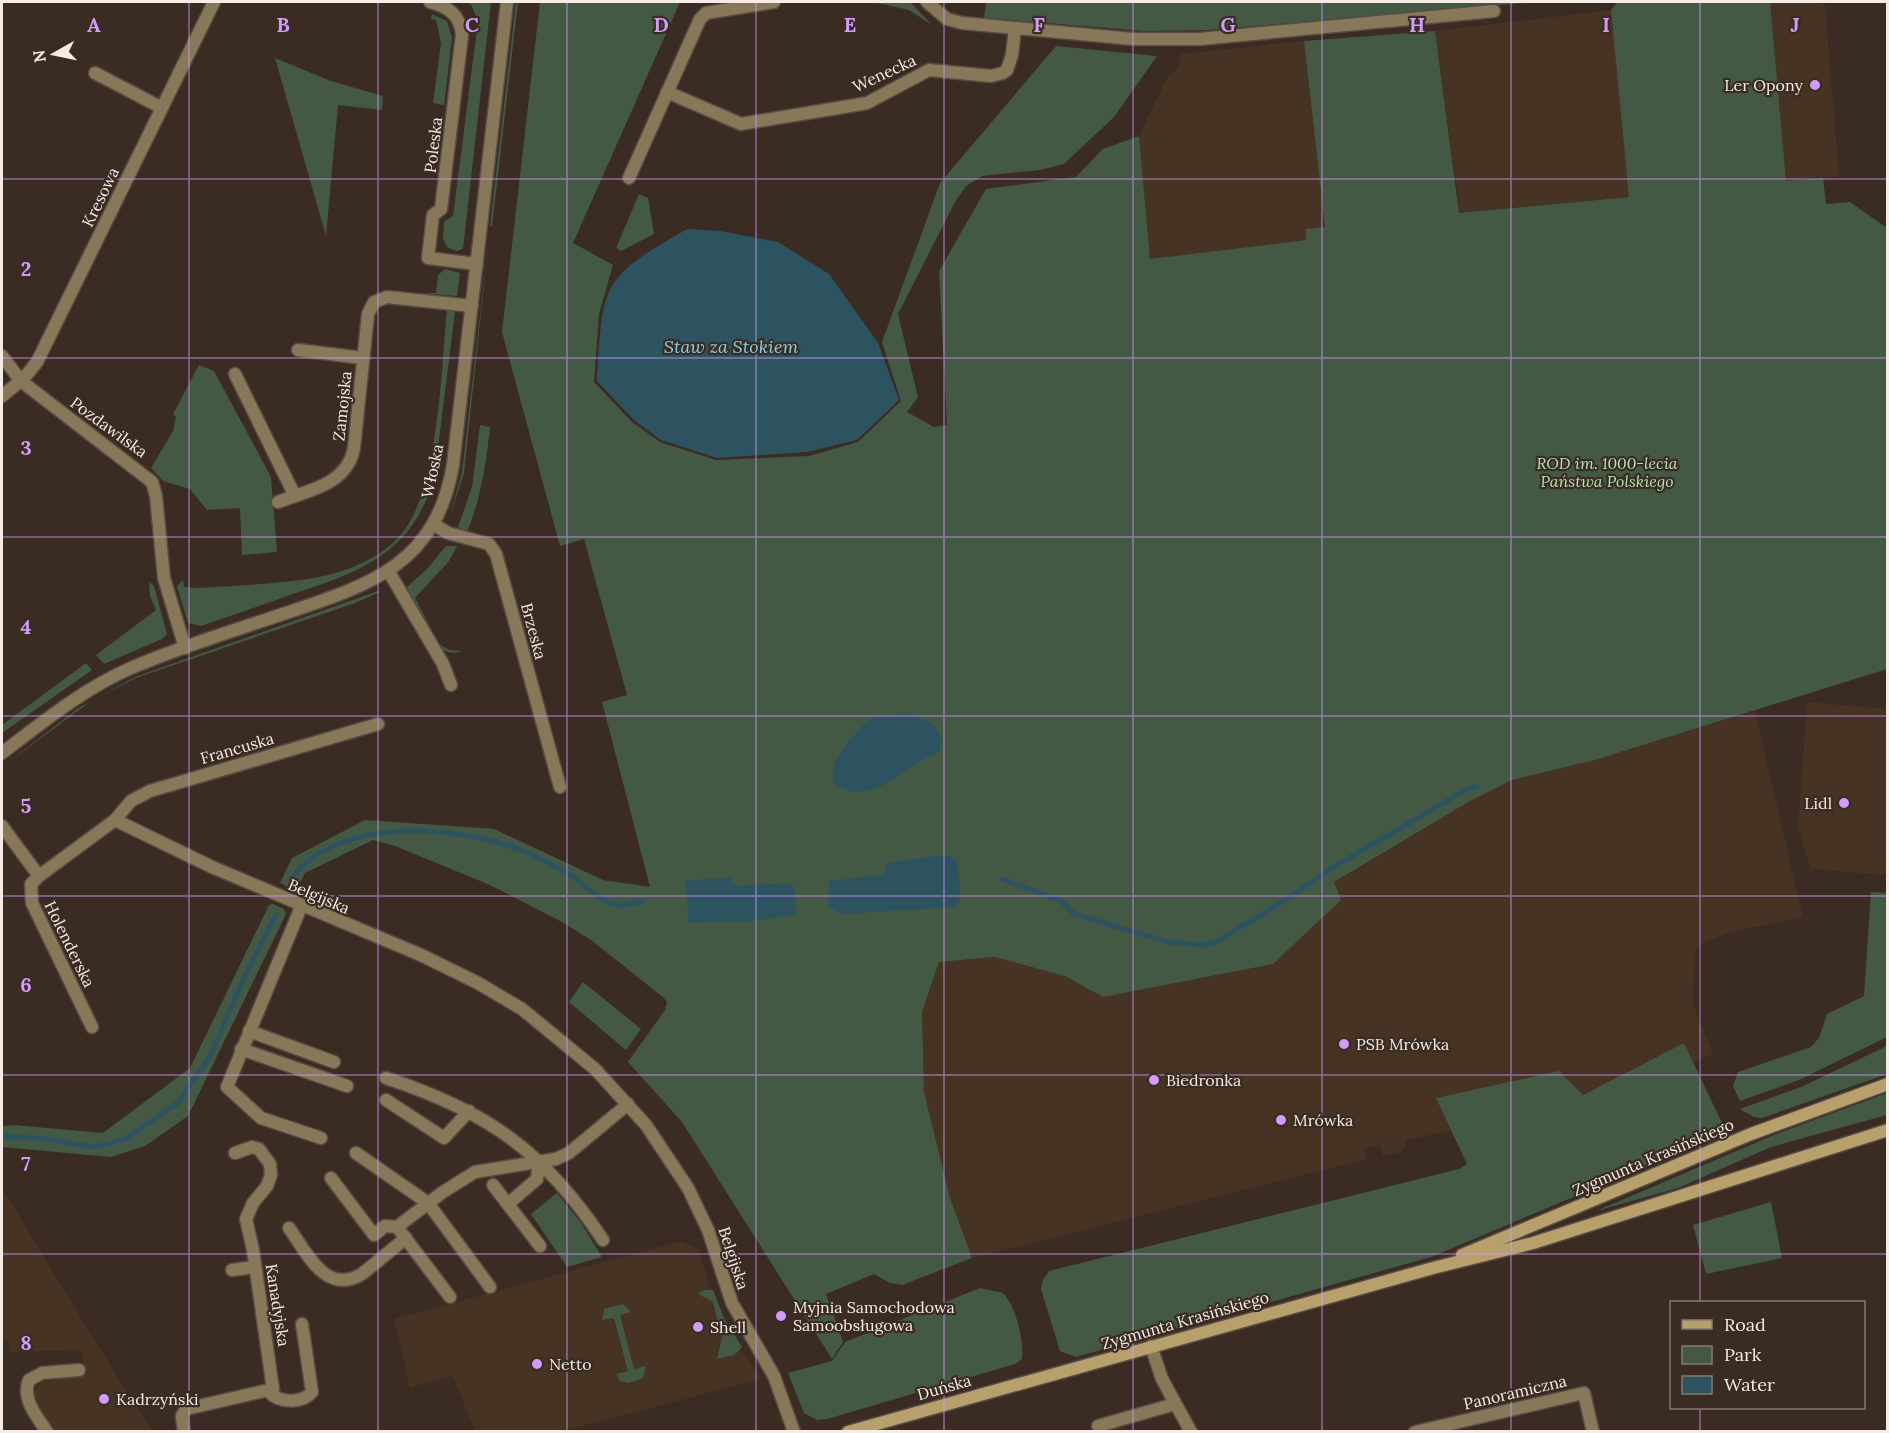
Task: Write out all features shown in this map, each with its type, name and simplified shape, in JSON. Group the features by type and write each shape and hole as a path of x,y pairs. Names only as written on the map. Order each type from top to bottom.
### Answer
{"street":[{"name":"Kresowa","path":"2,396 21,381 37,362 214,2"},
{"name":"Poleska","path":"430,2 453,12 460,24 462,35 441,209 433,215 428,258 477,264"},
{"name":"Włoska","path":"2,753 103,682 185,648 346,592 389,572 412,551 434,524 451,478 507,2"},
{"path":"628,178 700,19 706,13 774,2"},
{"path":"927,2 947,19 974,25 1133,39 1200,39 1494,11"},
{"path":"940,2 951,14 974,25"},
{"name":"Wenecka","path":"667,92 741,124 867,103 929,70 991,76 1003,73 1007,70 1012,56 1015,28"},
{"path":"95,73 162,108"},
{"name":"Zamojska","path":"278,502 333,481 350,464 354,448 370,307 379,299 387,297 472,306"},
{"name":"Zamojska","path":"298,350 363,358"},
{"name":"Pozdawilska","path":"2,356 21,381 152,482 156,496 164,578 185,648"},
{"path":"235,374 295,496"},
{"name":"Brzeska","path":"434,524 447,533 489,544 496,554 560,787"},
{"path":"389,572 443,664 451,686"},
{"name":"Francuska","path":"115,820 131,801 150,791 378,724"},
{"path":"2,826 39,876 115,820"},
{"name":"Belgijska","path":"115,820 301,907 421,955 501,996 567,1045 628,1104 654,1135 694,1198 711,1238 732,1303 774,1376 794,1431"},
{"name":"Holenderska","path":"39,876 32,884 32,903 92,1027"},
{"path":"301,907 227,1087 261,1118 321,1138"},
{"path":"249,1031 334,1062"},
{"path":"241,1049 347,1086"},
{"path":"386,1078 469,1111 506,1133 567,1189 603,1240"},
{"name":"Zygmunta Krasińskiego","path":"1433,1268 1750,1134 1887,1084"},
{"path":"386,1101 444,1138 469,1111"},
{"path":"331,1178 374,1235 385,1226 398,1227 428,1203 475,1172 538,1162 569,1153 628,1104"},
{"name":"Zygmunta Krasińskiego","path":"1050,1375 1616,1218 1853,1139 1887,1130"},
{"name":"Zygmunta Krasińskiego","path":"1853,1139 1887,1139"},
{"name":"Kanadyjska","path":"235,1153 252,1147 259,1149 270,1164 271,1175 267,1186 246,1219 274,1387 269,1392"},
{"path":"356,1152 428,1203 490,1287"},
{"path":"508,1204 537,1179 538,1162"},
{"path":"493,1185 540,1246"},
{"path":"398,1227 450,1297"},
{"path":"290,1228 323,1274 339,1281 362,1274 406,1238"},
{"path":"232,1270 255,1266"},
{"path":"184,1431 182,1416 186,1409 269,1392 274,1398 283,1401 308,1397 312,1392 302,1324"},
{"path":"1151,1346 1157,1368 1191,1431"},
{"path":"47,1431 28,1400 26,1389 29,1380 42,1373 79,1370"},
{"name":"Duńska","path":"848,1431 1050,1375"},
{"name":"Panoramiczna","path":"1415,1431 1584,1393 1593,1431"},
{"path":"1098,1426 1175,1404"}],"shaded area":[{"path":"1618,2 1811,2 1825,4 1839,176 1460,213 1435,31 1611,10"},
{"path":"1304,41 1325,227 1306,240 1150,259 1139,136 1169,74 1177,69 1181,54"},
{"name":"Lidl","path":"1807,702 1887,709 1887,875 1811,869 1798,828"},
{"path":"1755,711 1803,917 1730,932 1700,944 1695,951 1693,1005 1713,1054 1693,1062 1684,1043 1583,1095 1437,1098 1452,1130 1407,1140 1402,1152 1383,1156 1380,1145 1365,1149 1367,1159 972,1258 950,1198 924,1092 922,1012 939,962 995,957 1065,976 1103,997 1273,964 1334,882 1470,801 1512,780 1595,760"},
{"path":"2,1188 152,1431 55,1431 37,1404 34,1393 41,1382 83,1376 82,1350 10,1352 9,1341 2,1341"},
{"path":"681,1241 699,1250 709,1286 727,1330 761,1379 563,1431 475,1431 452,1375 410,1388 394,1319"}],"green space":[{"path":"463,2 491,2 463,249 456,251 447,247 443,238 444,222 453,216 478,21 471,4"},
{"path":"516,2 518,2 492,226 490,226"},
{"name":"ROD im. 1000-lecia Państwa Polskiego","path":"540,2 680,2 573,243 613,265 599,314 594,382 632,422 660,442 716,460 809,456 858,442 901,401 882,342 940,183 1056,46 1157,56 1114,117 1064,164 1040,170 982,176 966,186 955,202 898,314 918,397 907,412 934,427 947,425 939,271 986,189 1076,177 1103,149 1139,136 1150,259 1306,240 1306,229 1325,227 1304,41 1435,31 1459,213 1629,197 1611,10 1618,2 1770,2 1786,181 1823,178 1826,204 1850,202 1887,228 1887,669 1595,760 1512,780 1470,801 1334,882 1341,900 1273,964 1103,997 1065,976 995,957 939,962 922,1012 924,1092 950,1198 972,1258 902,1285 890,1283 874,1274 826,1294 843,1342 832,1359 682,1122 628,1062 665,1010 667,1002 664,998 591,940 560,921 490,885 395,846 373,840 305,873 296,891 280,883 292,858 365,820 494,829 603,880 650,887 602,702 627,695 584,539 560,546 502,332"},
{"path":"873,2 910,2 932,25 909,10"},
{"path":"986,2 1535,2 1208,30 1144,31 984,18"},
{"path":"432,14 447,21 452,38 444,105 433,103 441,43 436,20 431,19"},
{"path":"275,58 331,81 383,96 382,110 338,105 326,236"},
{"path":"639,194 648,198 654,234 621,251 616,248"},
{"path":"489,237 464,473 449,519 462,472"},
{"path":"445,269 460,273 457,296 420,293 436,293 438,275"},
{"path":"447,309 455,312 434,479 425,504 413,525 382,555 343,576 201,626 188,623 177,586 183,580 184,587 197,588 309,579 351,568 386,549 400,536 417,507 432,453 437,423"},
{"path":"199,365 214,371 271,477 277,552 242,555 240,508 207,510 190,489 163,481 151,468 173,431 176,417 173,414"},
{"path":"480,425 490,427 485,468 467,532 458,527 472,487"},
{"path":"446,546 457,546 449,561 415,598 439,644 449,650 462,651 454,653 442,649 436,642 424,624 407,587 428,568"},
{"path":"149,582 154,586 167,634 162,639 104,664 96,655 156,610 150,596"},
{"path":"380,592 355,603 136,678 98,698 135,677"},
{"path":"86,663 92,670 2,733 2,725"},
{"path":"90,702 2,767 77,709"},
{"path":"1871,892 1887,893 1887,1037 1799,1080 1740,1101 1733,1086 1738,1072 1811,1047 1819,1038 1827,1014 1864,996"},
{"path":"273,904 284,909 286,914 188,1116 145,1146 111,1157 2,1147 2,1126 14,1125 103,1133 190,1068 269,905"},
{"path":"583,982 641,1029 626,1050 569,1002"},
{"path":"1684,1043 1722,1123 1713,1138 1431,1257 1076,1357 1060,1351 1041,1289 1043,1280 1049,1271 1459,1169 1467,1164 1436,1098 1559,1071 1583,1095"},
{"path":"1887,1046 1887,1074 1762,1118 1754,1117 1740,1109 1801,1087"},
{"path":"1887,1093 1887,1115 1771,1147 1678,1188 1596,1211 1774,1135"},
{"path":"557,1193 581,1223 602,1257 567,1267 531,1214"},
{"path":"1771,1202 1782,1258 1706,1274 1693,1225"},
{"path":"980,1288 1003,1293 1012,1306 1020,1333 1022,1351 1022,1359 1015,1364 827,1419 817,1420 804,1413 788,1373 832,1361 845,1342"},
{"path":"704,1290 713,1290 724,1318 742,1347 734,1355 717,1359 722,1338 713,1302 698,1294"},
{"path":"623,1304 631,1312 620,1315 634,1369 646,1366 643,1378 629,1383 620,1381 616,1374 628,1371 614,1318 602,1320 604,1309"}],"water":[{"name":"Staw za Stokiem","path":"687,229 720,231 778,242 829,274 878,343 899,400 857,440 807,452 717,458 661,440 634,420 597,381 601,323 605,303 622,273 637,260"},
{"path":"910,714 933,724 943,740 939,752 876,788 852,792 833,783 834,764 848,742 869,719 886,715"},
{"path":"946,855 957,860 961,897 956,907 841,914 828,907 829,881 885,874 886,863"},
{"path":"730,877 733,886 790,883 795,888 796,914 755,921 689,923 685,881"}],"waterway":[{"path":"1002,879 1061,901 1074,914 1168,942 1201,945 1216,942 1289,898 1332,868 1464,791 1477,786"},
{"path":"292,878 314,857 341,843 373,834 406,831 441,832 475,837 533,855 566,872 599,897 614,904 624,905 643,901"},
{"path":"2,1136 48,1139 92,1147 105,1145 126,1138 179,1102 209,1058 250,965 276,915"}],"place":[{"name":"Ler Opony","path":"1815,85"},
{"name":"Lidl","path":"1844,803"},
{"name":"PSB Mrówka","path":"1344,1044"},
{"name":"Biedronka","path":"1154,1080"},
{"name":"Mrówka","path":"1281,1120"},
{"name":"Myjnia Samochodowa Samoobsługowa","path":"781,1316"},
{"name":"Shell","path":"698,1327"},
{"name":"Netto","path":"537,1364"},
{"name":"Kadrzyński","path":"104,1399"}]}
